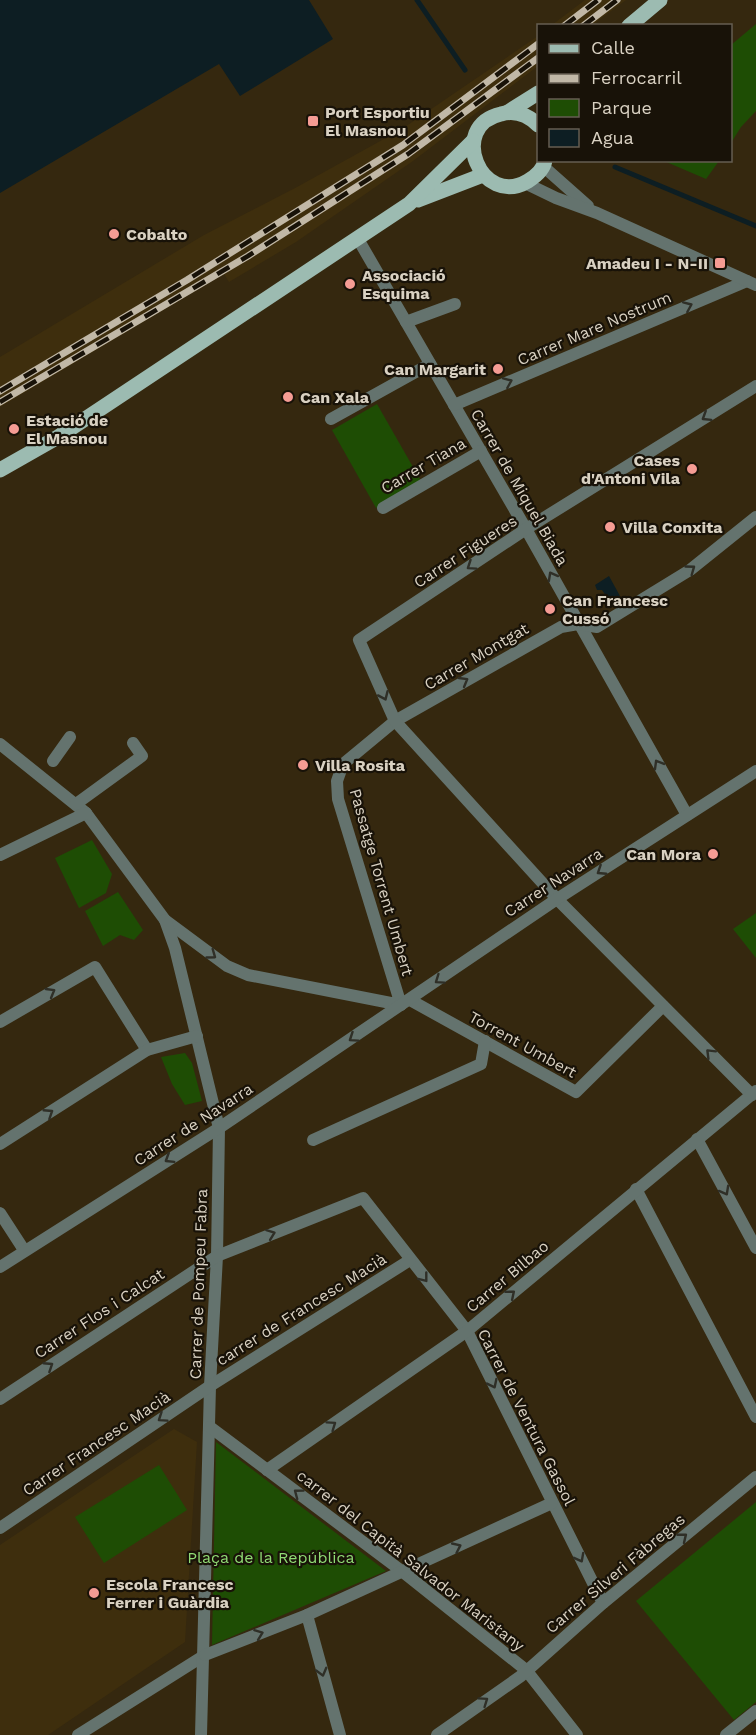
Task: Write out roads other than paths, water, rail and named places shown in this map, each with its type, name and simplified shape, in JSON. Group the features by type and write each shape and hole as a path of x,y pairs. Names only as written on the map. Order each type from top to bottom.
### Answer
{"main road":[{"path":"630,24 660,0"},
{"path":"0,470 58,437 409,204 473,141 478,130 486,121 508,112 537,94"},
{"path":"508,112 527,116 537,124"},
{"path":"473,141 476,165 483,175 496,183 512,186 525,183 545,164"},
{"path":"409,204 483,175"}],"street":[{"path":"545,164 593,211"},
{"path":"525,183 556,198 593,211 751,283"},
{"name":"Carrer de Miquel Biada","path":"358,239 687,815"},
{"name":"Carrer Mare Nostrum","path":"454,405 751,283"},
{"path":"406,322 455,304"},
{"path":"331,418 430,364"},
{"name":"Carrer Figueres","path":"395,721 359,640 526,530 756,386"},
{"name":"Carrer Tiana","path":"383,508 481,451"},
{"name":"Carrer Montgat","path":"395,721 561,627 578,624 597,627 690,570 756,517"},
{"path":"395,721 557,899 663,1006 754,1093"},
{"name":"Passatge Torrent Umbert","path":"395,721 343,764 337,781 338,799 406,1002"},
{"path":"53,761 70,737"},
{"path":"76,804 142,756 133,743"},
{"path":"2,751 27,764 86,813 165,920"},
{"name":"Carrer Navarra","path":"406,1002 557,899 756,771"},
{"path":"0,855 86,813"},
{"name":"Torrent Umbert","path":"165,920 227,966 248,975 406,1002 485,1041 576,1092 663,1006"},
{"name":"Carrer de Pompeu Fabra","path":"165,920 175,948 219,1128 201,1735"},
{"path":"0,1022 95,967 147,1050"},
{"name":"Carrer de Navarra","path":"0,1267 219,1128 406,1002"},
{"path":"0,1144 147,1050 196,1036"},
{"path":"313,1140 481,1064 485,1041"},
{"name":"Carrer Bilbao","path":"267,1470 467,1331 754,1093"},
{"path":"697,1139 756,1248"},
{"path":"636,1189 756,1418"},
{"name":"Carrer Flos i Calcat","path":"0,1399 217,1256 363,1198"},
{"name":"Carrer de Ventura Gassol","path":"363,1198 467,1331 603,1603"},
{"path":"0,1213 24,1250"},
{"name":"carrer de Francesc Macià","path":"210,1386 410,1260"},
{"name":"Carrer Francesc Macià","path":"0,1528 210,1386"},
{"name":"carrer del Capità Salvador Maristany","path":"210,1427 403,1572 526,1670 577,1735"},
{"name":"Carrer Silveri Fàbregas","path":"436,1735 526,1670 603,1603 756,1477"},
{"path":"78,1735 205,1655 307,1615 552,1503"},
{"path":"307,1615 340,1735"},
{"path":"726,1735 756,1711"}],"water":[{"path":"0,0 309,0 333,39 240,96 219,64 0,193"},
{"path":"609,576 620,596 610,602 602,590 597,590 595,585"}],"waterway":[{"path":"417,0 465,70"},
{"path":"615,167 756,226"}],"railway":[{"path":"567,24 598,0"},
{"path":"586,24 617,0"},
{"path":"0,391 187,280 403,145 537,45"},
{"path":"0,402 248,256 408,154 537,59"}],"place":[{"name":"Port Esportiu El Masnou","path":"313,121"},
{"name":"Cobalto","path":"114,234"},
{"name":"Amadeu I - N-II","path":"720,263"},
{"name":"Associació Esquima","path":"350,284"},
{"name":"Can Margarit","path":"498,369"},
{"name":"Can Xala","path":"288,397"},
{"name":"Estació de El Masnou","path":"14,429"},
{"name":"Cases d'Antoni Vila","path":"692,469"},
{"name":"Villa Conxita","path":"610,527"},
{"name":"Can Francesc Cussó","path":"550,609"},
{"name":"Villa Rosita","path":"303,765"},
{"name":"Can Mora","path":"713,854"},
{"name":"Escola Francesc Ferrer i Guàrdia","path":"94,1593"}],"park label":[{"name":"Plaça de la República","path":"271,1557"}]}
